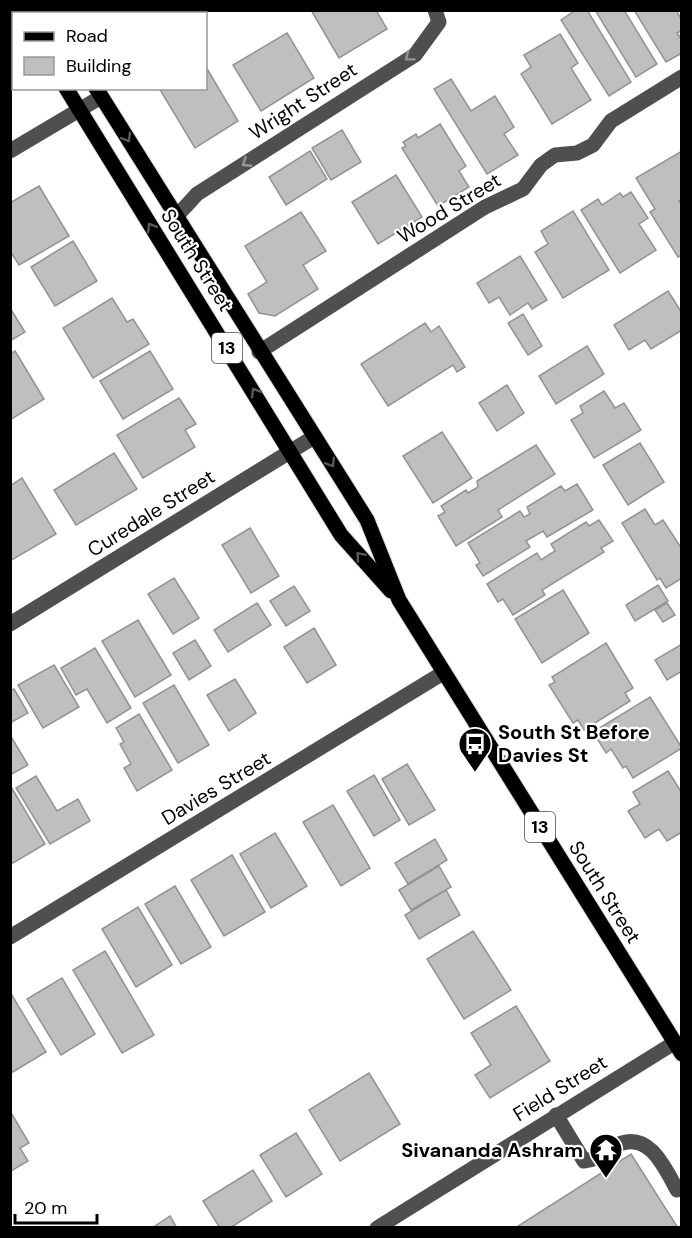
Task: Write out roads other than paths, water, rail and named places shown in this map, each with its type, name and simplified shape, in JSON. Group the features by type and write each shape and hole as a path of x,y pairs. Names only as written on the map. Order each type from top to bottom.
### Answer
{"main road":[{"name":"South Street","path":"67,90 341,535 399,600"},
{"name":"South Street","path":"98,93 367,520 399,600 678,1048"}],"street":[{"name":"Wright Street","path":"175,218 198,194 415,55 439,22 435,10"},
{"name":"Wood Street","path":"260,352 485,207 523,189 541,165 555,155 578,153 593,145 611,121 681,77"},
{"path":"10,151 79,110 98,93"},
{"name":"Curedale Street","path":"10,624 314,437"},
{"name":"Davies Street","path":"10,937 443,673"},
{"name":"Field Street","path":"377,1227 556,1115 678,1048"},
{"path":"556,1115 584,1161 592,1160 619,1145 637,1143 653,1152 677,1190"}],"place":[{"name":"South St Before Davies St","path":"475,773"},
{"name":"Sivananda Ashram","path":"606,1179"}]}
